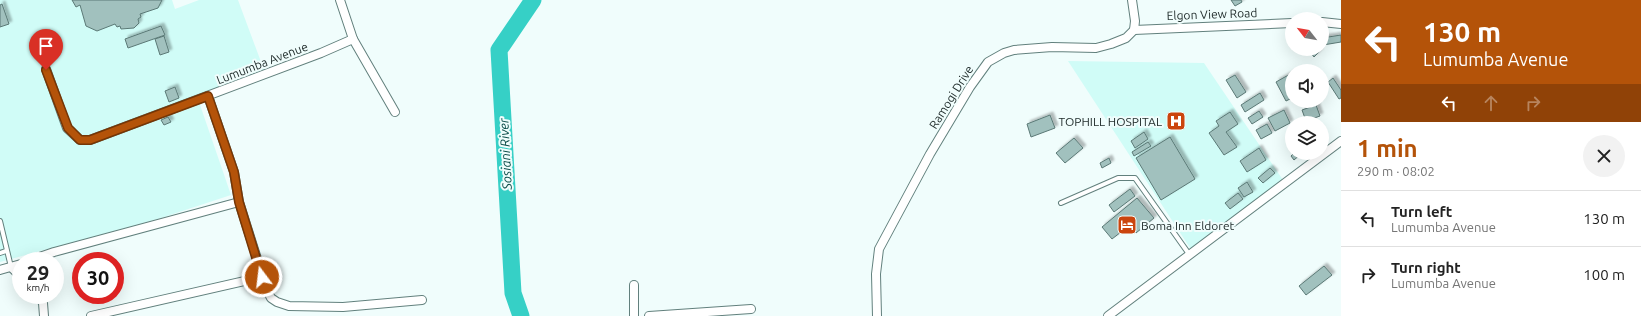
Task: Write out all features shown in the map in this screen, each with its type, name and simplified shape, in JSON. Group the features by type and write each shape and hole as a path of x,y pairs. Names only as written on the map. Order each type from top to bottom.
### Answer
{"street":[{"path":"340,0 353,39 395,112"},
{"path":"1132,0 1135,21 1134,30"},
{"name":"Elgon View Road","path":"1134,30 1285,23"},
{"path":"1329,23 1341,24"},
{"name":"Ramogi Drive","path":"878,316 876,260 879,249 930,154 970,87 988,62 1004,53 1014,50 1052,47 1096,48 1126,38 1134,30"},
{"name":"Lumumba Avenue","path":"46,70 68,128 80,140 90,140 321,53 353,39"},
{"path":"208,96 234,172 239,202 262,277 271,298 277,302 289,306 343,307 422,300"},
{"path":"1108,316 1341,141"},
{"path":"54,252 239,202"},
{"path":"0,270 11,267"},
{"path":"91,316 262,277"},
{"path":"634,285 634,316"},
{"path":"43,304 44,316"},
{"path":"649,316 751,309"}],"lane":[{"path":"1061,203 1118,178 1136,178 1189,254"},
{"path":"0,221 11,267"},
{"path":"0,253 6,251"}],"shaded area":[{"path":"0,0 172,0 175,9 199,0 238,0 267,78 198,99 231,195 158,219 37,252 12,252 12,259 0,262"},
{"name":"TOPHILL HOSPITAL","path":"1068,61 1204,63 1283,180 1192,251"}],"building":[{"path":"72,0 162,0 158,8 140,14 141,17 138,19 139,23 134,28 121,29 120,26 117,27 115,24 97,31 86,26 80,5 76,7"},
{"path":"1231,0 1241,0 1242,2 1235,6"},
{"path":"2,4 9,24 0,27 0,5"},
{"path":"161,26 165,35 128,48 125,39"},
{"path":"1341,35 1341,42 1329,44 1329,37"},
{"path":"164,36 169,52 160,55 155,39"},
{"path":"1235,75 1246,92 1237,98 1226,80"},
{"path":"1285,77 1285,99 1276,82"},
{"path":"1333,78 1341,90 1341,98 1339,99 1329,81"},
{"path":"175,87 179,98 169,102 165,91"},
{"path":"1260,93 1264,100 1245,112 1241,105"},
{"path":"1308,108 1317,108 1320,116 1304,116 1302,110"},
{"path":"1284,110 1287,116 1285,116 1285,126 1275,131 1268,118"},
{"path":"1259,111 1263,117 1252,124 1248,118"},
{"path":"1230,112 1238,124 1226,132 1237,147 1224,155 1209,133 1219,126 1216,121"},
{"path":"1050,115 1055,128 1031,137 1027,124"},
{"path":"168,117 171,122 164,125 161,120"},
{"path":"1267,124 1272,133 1261,139 1256,130"},
{"path":"1144,132 1148,139 1135,148 1131,141"},
{"path":"1170,137 1195,179 1161,200 1136,158"},
{"path":"1074,138 1083,148 1065,163 1056,153"},
{"path":"1148,142 1151,146 1134,156 1132,152"},
{"path":"1259,148 1266,160 1247,172 1240,161"},
{"path":"1109,158 1111,163 1102,168 1100,163"},
{"path":"1270,168 1275,173 1263,183 1258,178"},
{"path":"1247,182 1253,192 1244,197 1238,188"},
{"path":"1130,189 1135,196 1114,212 1109,205"},
{"path":"1238,193 1243,199 1230,209 1225,203"},
{"path":"1137,198 1154,218 1136,233 1130,225 1112,239 1102,227"},
{"path":"1324,266 1332,275 1306,295 1299,286"}],"waterway":[{"name":"Sosiani River","path":"521,316 513,293 499,50 533,0"}],"place":[{"name":"TOPHILL HOSPITAL","path":"1176,121"},
{"name":"Boma Inn Eldoret","path":"1127,225"}],"route":[{"path":"46,70 68,128 80,140 90,140 208,96 234,172 239,202 255,250 262,277"}]}
